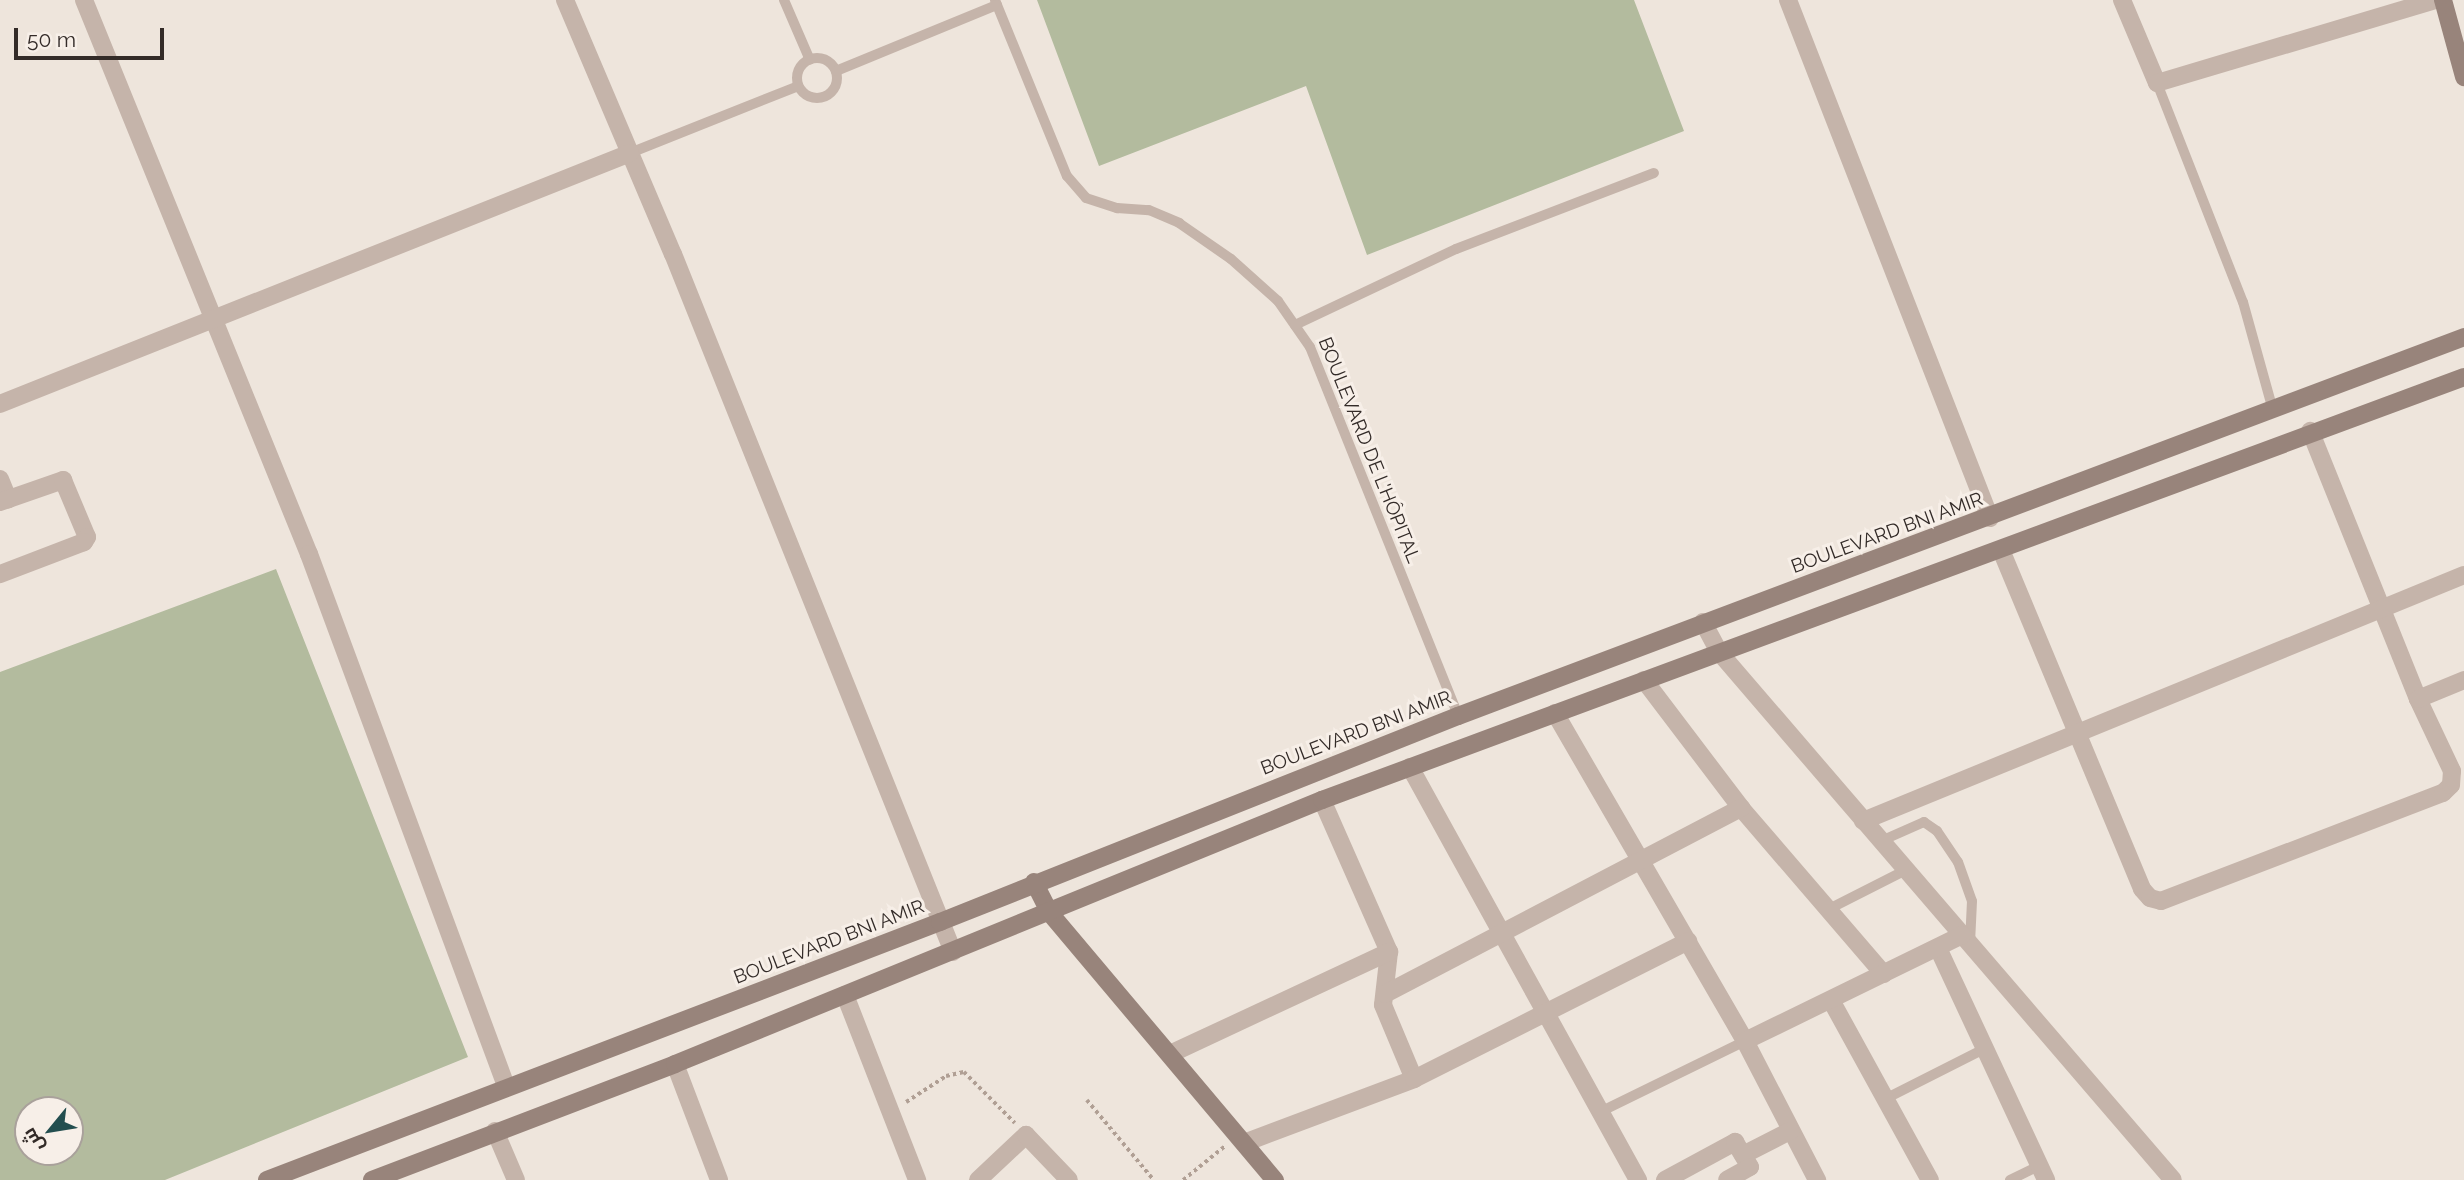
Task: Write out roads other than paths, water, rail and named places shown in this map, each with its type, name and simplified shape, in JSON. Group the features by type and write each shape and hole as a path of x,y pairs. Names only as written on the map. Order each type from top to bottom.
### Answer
{"main road":[{"path":"2443,0 2464,78"},
{"name":"BOULEVARD BNI AMIR","path":"267,1180 506,1086 940,922 1034,882 1458,716 1703,622 1990,518 2464,337"},
{"path":"372,1180 675,1064 1322,800 2001,550 2309,432 2464,377"},
{"path":"1034,882 1049,912 1275,1180"}],"street":[{"path":"84,0 212,321 309,554 506,1086"},
{"path":"565,0 630,153 953,952"},
{"path":"1787,0 1990,518"},
{"path":"2122,0 2157,83 2436,0"},
{"path":"0,404 630,153"},
{"path":"2001,550 2142,889 2161,901 2443,793 2451,785 2452,771 2418,699 2309,432"},
{"path":"0,478 4,500 63,480 86,540 0,574"},
{"path":"1864,821 2077,730 2464,575"},
{"path":"1703,622 1719,652 2173,1180"},
{"path":"1644,680 1741,808 1884,974"},
{"path":"2418,699 2464,680"},
{"path":"1555,713 1745,1041 1817,1180"},
{"path":"1410,767 1637,1180"},
{"path":"1322,800 1389,952 1385,994 1387,1021 1414,1079"},
{"path":"1385,994 1643,862 1741,808"},
{"path":"1745,1041 1832,1002 1938,948 1966,939"},
{"path":"1241,1139 1414,1079 1688,941"},
{"path":"1938,948 2043,1173"},
{"path":"1170,1054 1389,952"},
{"path":"845,995 917,1180"},
{"path":"1832,1002 1930,1180"},
{"path":"675,1064 719,1180"},
{"path":"495,1131 516,1180"},
{"path":"1743,1155 1790,1131"},
{"path":"978,1180 1026,1135 1069,1180"},
{"path":"1665,1180 1735,1142 1750,1167 1727,1180"}],"lane":[{"path":"784,0 810,60"},
{"path":"836,71 996,2"},
{"name":"BOULEVARD DE L'HÔPITAL","path":"996,2 1062,165 1086,198 1117,208 1149,211 1179,223 1231,258 1279,301 1310,347 1458,716"},
{"path":"810,60 825,60 836,71 836,87 824,97 809,97 798,86 799,70 810,60"},
{"path":"2157,83 2243,302 2273,410"},
{"path":"630,153 798,86"},
{"path":"1295,325 1456,249 1654,173"},
{"path":"1881,841 1924,822 1937,831 1958,862 1972,901 1966,939"},
{"path":"1827,910 1906,870"},
{"path":"1600,1112 1745,1041"},
{"path":"1885,1099 1986,1048"},
{"path":"2010,1180 2043,1173"}]}
